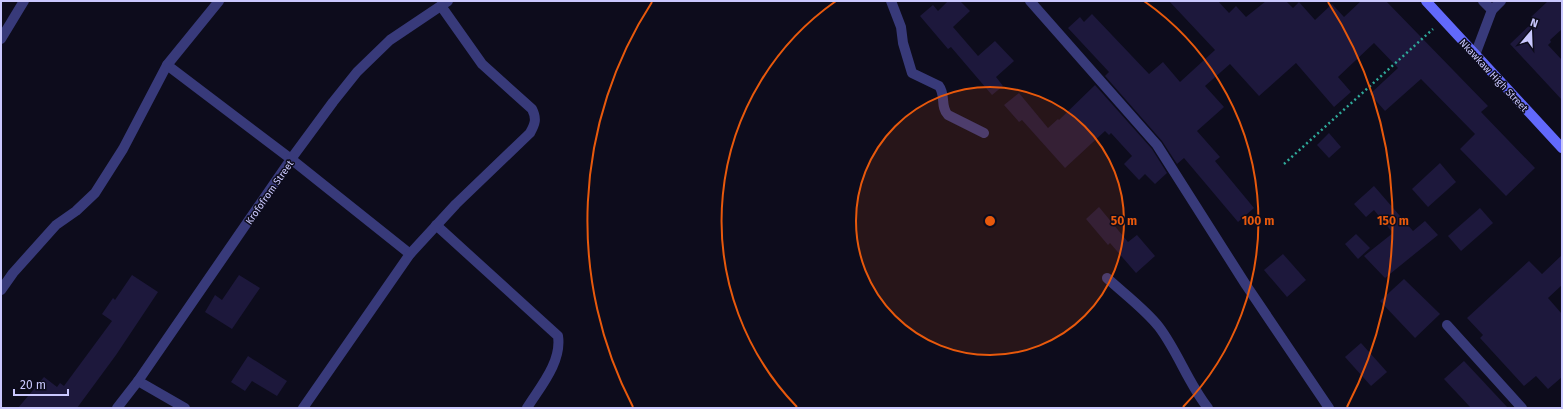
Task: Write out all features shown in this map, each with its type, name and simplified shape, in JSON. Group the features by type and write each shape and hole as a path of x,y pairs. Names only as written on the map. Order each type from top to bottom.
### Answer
{"main road":[{"name":"Nkawkaw High Street","path":"1426,1 1562,148"}],"street":[{"path":"1,40 24,1"},
{"path":"1,290 13,273 56,225 76,212 95,193 120,155 167,65 219,1"},
{"path":"891,1 901,27 903,43 912,73 939,86 942,90 945,112 948,115 984,133"},
{"path":"1030,1 1156,145 1246,285 1329,408"},
{"path":"1483,1 1492,10"},
{"path":"1475,55 1492,10 1501,1"},
{"path":"303,408 410,254 456,204 530,133 536,124 535,115 532,109 482,64 445,4"},
{"name":"Krofofrom Street","path":"117,408 138,381 291,159 333,102 363,67 390,40 445,4"},
{"path":"167,65 291,159 410,254"},
{"path":"436,225 558,336 560,345 557,359 527,408"},
{"path":"1107,278 1158,325 1181,361 1196,394 1208,408"},
{"path":"1447,326 1522,408"},
{"path":"138,381 185,408"}],"path":[{"path":"1284,164 1442,20"}],"building":[{"path":"948,1 960,1 970,11 953,27 978,56 995,41 1014,61 996,77 1003,86 992,95 951,47 948,49 920,16 933,5 938,11"},
{"path":"1169,1 1218,1 1229,13 1236,6 1246,17 1266,1 1286,1 1293,8 1299,2 1315,20 1332,4 1344,17 1361,1 1386,1 1488,106 1481,112 1535,168 1506,196 1460,149 1475,134 1421,79 1385,111 1370,94 1398,68 1374,43 1338,77 1351,92 1334,107 1296,63 1259,96 1230,64 1205,86 1224,107 1197,131 1220,157 1215,161 1254,208 1238,222 1184,158 1177,164 1162,141 1105,76 1109,72 1068,28 1080,17 1084,22 1092,14 1149,74 1163,62 1180,82 1215,50"},
{"path":"1548,1 1562,1 1562,29 1550,40 1551,42 1548,45 1562,60 1562,100 1510,44 1535,20 1531,17"},
{"path":"1095,85 1152,149 1167,173 1155,184 1145,174 1139,180 1124,164 1132,156 1111,133 1109,135 1105,131 1065,168 1022,120 1019,122 1004,105 1019,93 1048,128 1058,119 1059,120"},
{"path":"1329,133 1341,147 1329,158 1317,145"},
{"path":"1440,163 1456,182 1428,207 1412,189"},
{"path":"1374,186 1413,231 1425,221 1438,235 1385,278 1364,256 1393,233 1374,210 1366,217 1354,204"},
{"path":"1099,207 1128,242 1137,235 1155,256 1136,273 1110,243 1108,245 1086,219"},
{"path":"1480,208 1493,223 1461,251 1448,236"},
{"path":"1356,234 1370,248 1358,259 1345,244"},
{"path":"1283,254 1306,280 1287,297 1264,270"},
{"path":"1562,255 1562,285 1548,298 1562,314 1562,377 1548,389 1536,376 1524,386 1480,338 1483,335 1467,318 1529,261 1542,274"},
{"path":"132,275 158,292 116,355 77,408 18,408 44,377 57,387 60,383 64,386 112,321 102,314 113,298 115,300"},
{"path":"239,275 260,288 232,329 205,312 215,295 222,300"},
{"path":"1404,279 1440,314 1415,338 1380,301"},
{"path":"1361,343 1387,372 1371,386 1345,357"},
{"path":"248,356 287,381 277,396 252,381 245,391 231,382"},
{"path":"1464,361 1508,408 1471,408 1444,379"}]}
